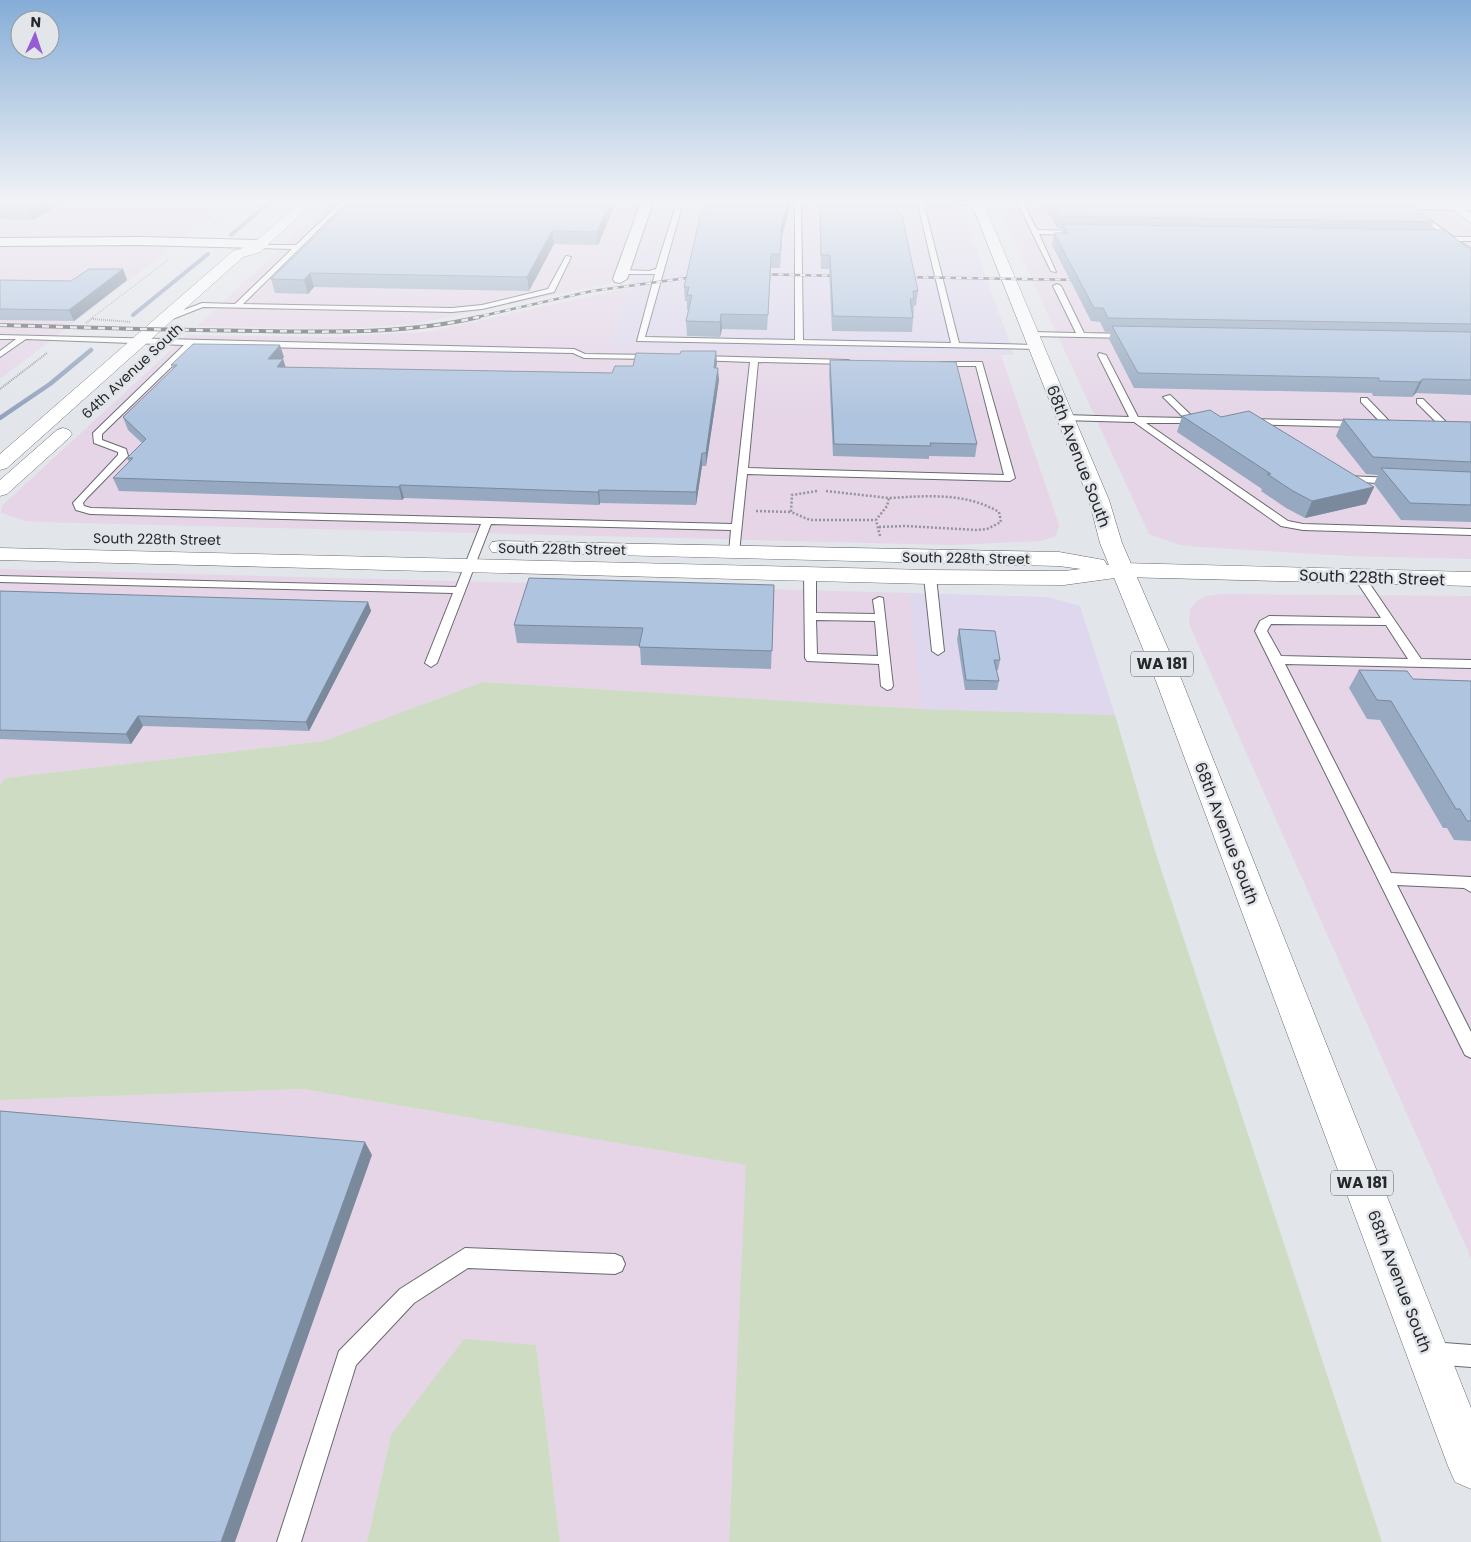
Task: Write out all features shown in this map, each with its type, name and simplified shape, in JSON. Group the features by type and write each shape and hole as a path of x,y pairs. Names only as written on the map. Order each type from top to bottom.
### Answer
{"main road":[{"name":"64th Avenue South","path":"0,464 215,274"},
{"name":"64th Avenue South","path":"146,358 236,274"},
{"name":"68th Avenue South","path":"1007,274 1099,500 1122,570 1169,681 1471,1466"},
{"name":"64th Avenue South","path":"0,490 73,424"},
{"name":"South 228th Street","path":"0,536 473,556 810,575 1064,578 1122,570"},
{"name":"South 228th Street","path":"0,554 473,556 734,552 1059,559 1122,570 1471,579"}],"lane":[{"path":"237,306 270,274"},
{"path":"162,321 202,305 465,310 551,290 559,274"},
{"path":"622,276 640,274"},
{"path":"658,274 640,338 956,345 1081,335 1139,336"},
{"path":"799,274 799,342"},
{"path":"938,274 956,345"},
{"path":"1057,286 1081,335"},
{"path":"0,337 164,343 574,351 584,356 660,358"},
{"path":"0,355 24,338"},
{"path":"191,343 98,433 97,441 123,450 123,456 82,497 78,503 80,508 90,511 737,526"},
{"path":"1102,355 1135,419 1285,524 1302,527 1471,532"},
{"path":"688,358 861,362"},
{"path":"734,552 754,360"},
{"path":"742,470 1010,478 979,364 930,363"},
{"path":"1167,397 1190,420"},
{"path":"1263,432 1241,422 1393,425 1364,400"},
{"path":"1420,401 1449,426 1426,426"},
{"path":"1065,418 1209,421"},
{"path":"1340,478 1401,482"},
{"path":"431,663 487,521"},
{"path":"810,575 811,658 884,660"},
{"path":"1359,576 1417,663"},
{"path":"930,577 938,651"},
{"path":"0,579 460,590"},
{"path":"878,600 887,686"},
{"path":"810,616 880,618"},
{"path":"1390,622 1269,620 1264,623 1260,631 1277,660 1470,1044"},
{"path":"1277,660 1471,664"},
{"path":"1386,879 1469,882 1471,886"},
{"path":"289,1542 347,1359 407,1296 465,1258 615,1264"},
{"path":"1428,1353 1471,1356"}],"path":[{"path":"0,389 150,274"},
{"path":"92,319 162,321"},
{"path":"791,512 792,495 800,492 828,491 888,498 948,496 970,498 994,508 999,512 1001,522 987,529 977,530 905,526 879,527"},
{"path":"876,520 887,506 888,498"},
{"path":"738,510 791,512 810,520 876,520"},
{"path":"876,520 879,527 882,556"}],"shaded area":[{"path":"0,274 137,274 0,379"},
{"path":"253,274 633,274 631,279 415,324 338,329 197,326"},
{"path":"633,274 985,274 1014,355 609,348"},
{"path":"1029,274 1471,274 1471,559 1349,556 1201,547 1180,545 1149,534"},
{"path":"629,288 609,348 1001,355 1056,516 1059,526 1056,536 1040,541 952,545 40,522 26,521 1,513 2,506 187,335 333,337 427,332"},
{"path":"0,569 909,593 922,709 483,682 324,741 5,778 0,785"},
{"path":"909,593 1046,597 1080,606 1115,715 922,709"},
{"path":"1223,594 1471,596 1471,1258 1189,624 1190,609 1196,602 1206,596"},
{"path":"303,1089 747,1165 729,1542 560,1542 536,1345 391,1435 367,1542 0,1542 0,1100"}],"green space":[{"path":"483,682 922,709 1115,715 1156,854 1382,1542 729,1542 746,1165 303,1089 0,1100 0,785 5,778 324,741"},
{"path":"464,1339 536,1345 560,1542 367,1542 391,1435"}],"building":[{"path":"82,274 116,274 69,310 0,309 0,280 71,281"},
{"path":"276,274 309,274 304,280 271,279"},
{"path":"362,274 529,274 527,277"},
{"path":"687,274 770,274 768,315 721,314 720,322 686,321 692,295 687,295 689,287 684,287"},
{"path":"831,274 914,274 918,291 913,291 914,299 910,299 913,318 833,316"},
{"path":"1076,274 1471,274 1471,324 1108,318 1103,308 1094,308"},
{"path":"1112,326 1471,332 1471,380 1423,379 1419,382 1379,381 1379,378 1138,373"},
{"path":"193,344 280,345 268,359 283,359 277,367 612,373 615,366 633,366 636,353 680,354 681,351 716,351 714,368 718,368 706,453 702,453 696,492 599,490 598,492 113,478 133,458 127,458 146,439 123,417 177,365 171,365"},
{"path":"830,360 956,362 977,444 930,443 931,446 834,444"},
{"path":"1210,410 1221,417 1249,411 1374,487 1312,501 1267,474 1271,474 1182,416"},
{"path":"1343,419 1471,422 1471,462 1373,457"},
{"path":"1381,468 1471,472 1471,505 1410,503"},
{"path":"529,578 774,585 772,651 639,647 643,628 514,625"},
{"path":"0,591 368,602 306,722 138,716 126,734 0,730"},
{"path":"959,629 995,631 1000,660 994,660 999,681 966,680"},
{"path":"1359,670 1407,671 1413,679 1471,681 1471,821 1467,821 1460,809 1456,809 1391,701 1377,700"},
{"path":"0,1111 365,1142 221,1542 0,1542"}],"waterway":[{"path":"133,315 183,274"},
{"path":"0,418 50,384 91,350"}],"railway":[{"path":"756,274 844,276"},
{"path":"473,318 592,291 701,276"},
{"path":"901,277 1084,280"},
{"path":"0,325 370,331 452,323 479,317"}]}
